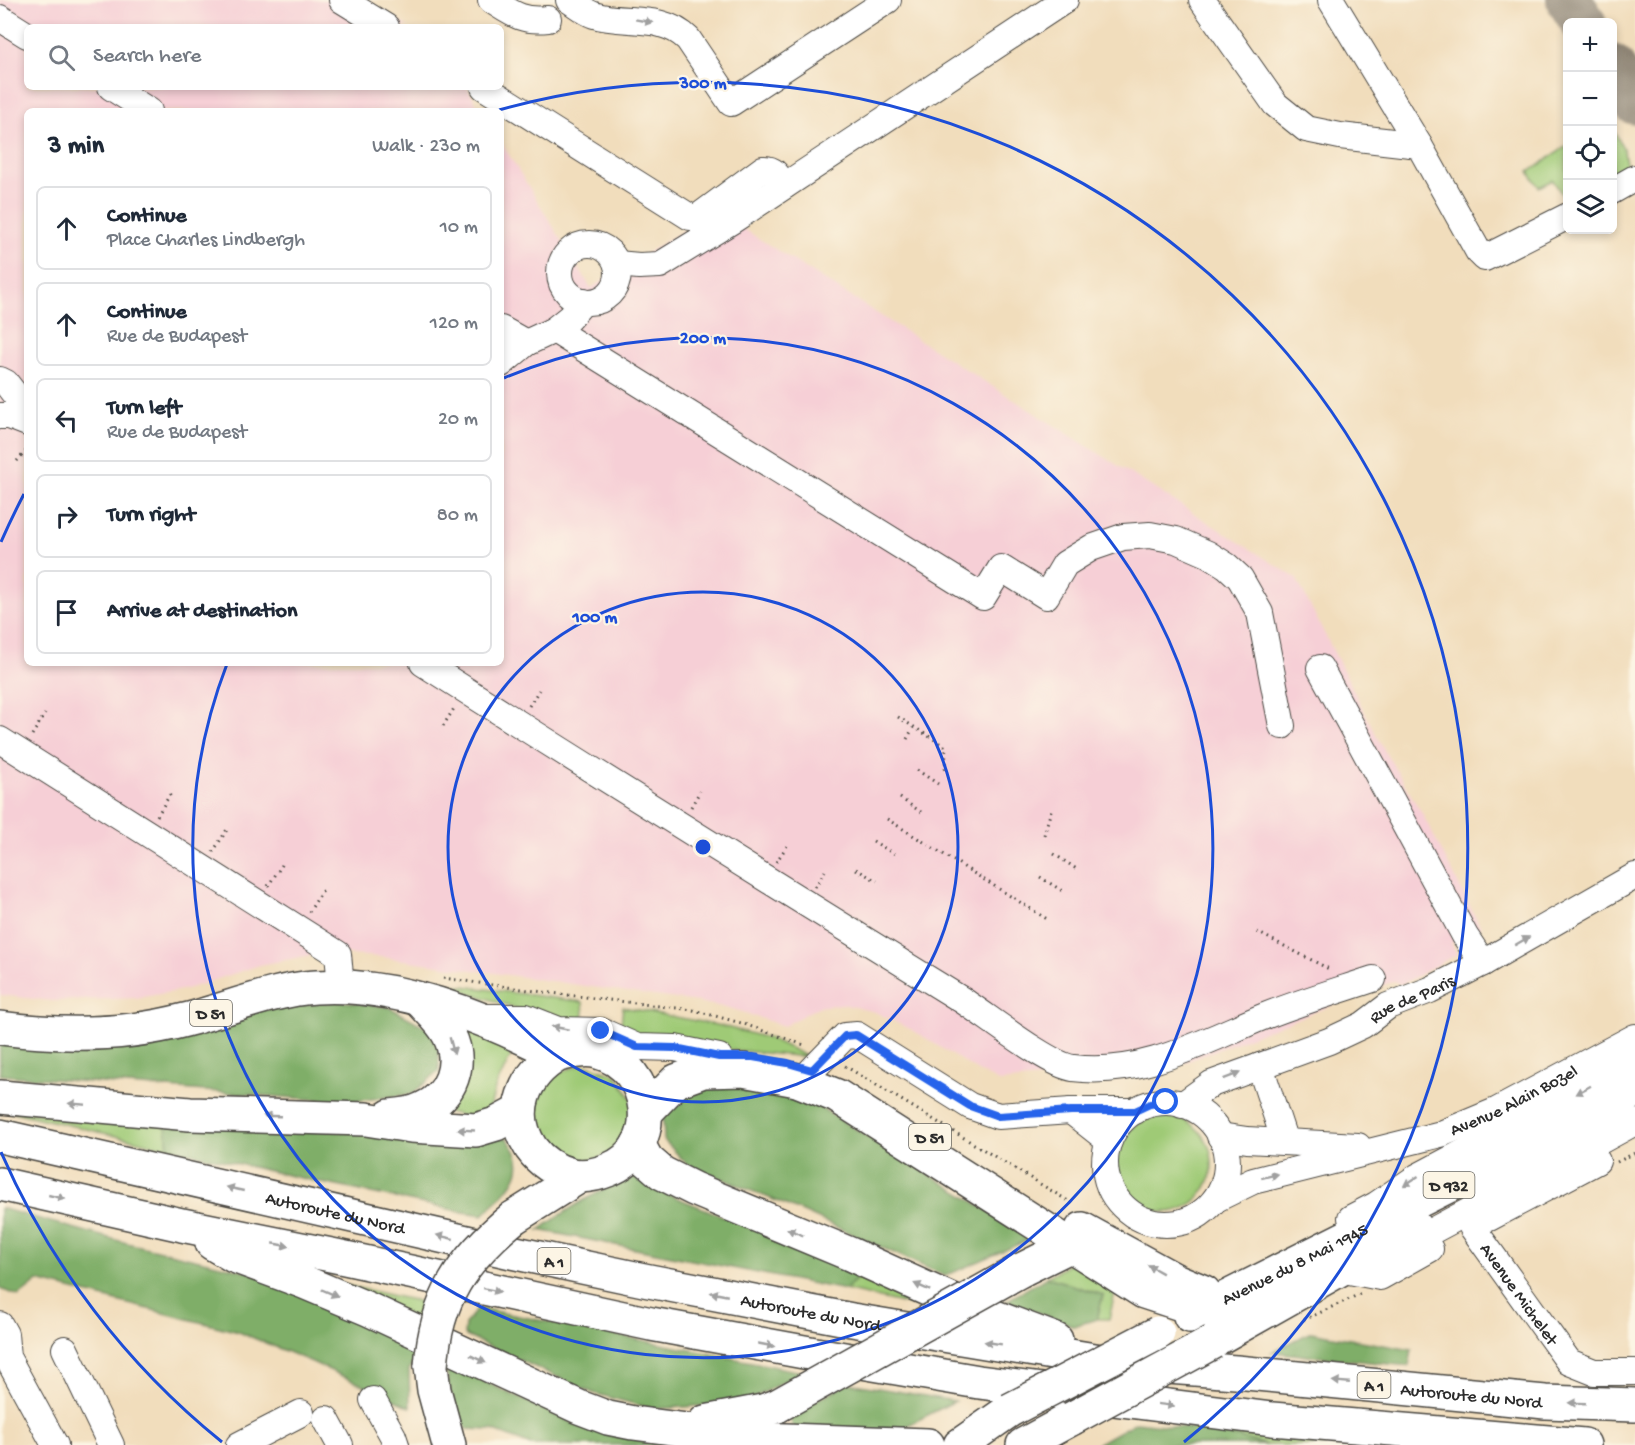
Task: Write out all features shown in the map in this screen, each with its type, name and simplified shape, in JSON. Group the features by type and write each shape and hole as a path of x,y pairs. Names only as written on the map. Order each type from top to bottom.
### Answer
{"main road":[{"name":"D 51","path":"0,1028 85,1034 132,1029 182,1021 301,988 341,986 377,989 419,999 473,1017 508,1031 545,1065"},
{"path":"366,1119 404,1115 421,1110 439,1099 450,1083 455,1063 452,1041 441,1023 419,999"},
{"path":"578,1050 598,1052 617,1060 632,1073 642,1091 646,1112 639,1144 628,1158 614,1168 598,1174 580,1176 563,1173 548,1165 535,1153 524,1133 520,1111 524,1092 545,1065 578,1050"},
{"name":"D 51","path":"632,1073 719,1057 753,1057 812,1070 867,1098 1081,1241 1144,1292 1219,1318"},
{"name":"D 51","path":"646,1112 676,1080 703,1071 743,1070 797,1080 837,1096 1081,1241 1174,1280 1219,1318"},
{"name":"Avenue du 8 Mai 1945","path":"1023,1445 1081,1421 1219,1318 1488,1166 1518,1144 1565,1127 1635,1091"},
{"path":"0,1097 190,1114 366,1119 411,1126 476,1130 496,1124 520,1111"},
{"name":"Avenue du 8 Mai 1945","path":"960,1445 1004,1408 1150,1330 1219,1318 1358,1273 1406,1231 1635,1110"},
{"name":"Autoroute du Nord","path":"0,1136 511,1252 655,1282 852,1320 1113,1363 1236,1372 1545,1402 1635,1405"},
{"path":"639,1144 647,1160 662,1173 694,1189 850,1254 958,1303 1113,1363"},
{"path":"513,1218 529,1187 535,1153"},
{"path":"449,1445 434,1390 431,1366 432,1344 437,1323 449,1291 462,1269 480,1247 513,1218 580,1176"},
{"name":"A 1","path":"0,1184 182,1225 651,1323 980,1382 1272,1419 1584,1445"},
{"path":"182,1225 234,1256 368,1309 579,1407 608,1418 757,1439 928,1445"},
{"path":"655,1426 729,1419 777,1406 1021,1270 1081,1241"},
{"path":"1144,1292 1150,1330"}],"street":[{"path":"342,0 381,24"},
{"path":"491,0 515,15 532,21 548,19"},
{"path":"569,0 592,14 651,22 679,30 688,39 731,103 888,0"},
{"path":"617,264 660,265 1065,0"},
{"path":"1202,0 1275,104 1306,129 1340,136 1419,145"},
{"path":"1319,0 1352,52"},
{"path":"1331,0 1419,145 1478,251 1485,258 1563,219"},
{"path":"0,18 24,33"},
{"path":"116,90 144,108"},
{"path":"489,90 690,217 698,217 763,169 774,171 784,186"},
{"path":"1617,188 1635,178"},
{"path":"584,244 600,246 613,256 618,273 613,289 599,300 584,301 570,294 561,281 561,265 569,251 584,244"},
{"path":"504,362 526,344 554,330 584,301"},
{"path":"554,330 983,597 1001,568 1046,596 1065,564 1091,548 1123,537 1150,535 1176,540 1208,554 1240,578 1260,613 1282,726"},
{"path":"504,331 526,344"},
{"path":"0,380 6,383 24,406"},
{"path":"0,416 9,416 24,422"},
{"path":"428,666 830,920 962,1000 1046,1056 1071,1068 1111,1069 1166,1058 1267,1015 1373,979"},
{"path":"1320,668 1465,936 1483,963"},
{"path":"10,746 338,954 341,986"},
{"name":"Rue de Paris","path":"1182,1105 1211,1084 1329,1041 1363,1025 1388,1006 1430,990 1483,963 1635,876"},
{"path":"473,1017 526,1017 559,1030 601,1031 637,1047 675,1048 719,1057"},
{"path":"812,1070 845,1036 856,1035 970,1106 998,1116 1071,1111 1135,1111"},
{"name":"Avenue Alain Bozel","path":"1216,1198 1253,1181 1441,1134 1496,1111 1635,1037"},
{"path":"1219,1318 1416,1177 1635,1062"},
{"path":"1260,1066 1285,1142"},
{"path":"1166,1102 1182,1105 1211,1122 1226,1152 1227,1168 1224,1184 1216,1198 1202,1213 1184,1222 1164,1225 1145,1220 1129,1212 1114,1197 1106,1179 1104,1160 1109,1141 1119,1124 1135,1111 1150,1104 1166,1102"},
{"path":"1071,1111 1109,1141"},
{"path":"1358,1273 1635,1122"},
{"name":"Avenue Alain Bozel","path":"1220,1136 1385,1147"},
{"name":"Avenue du 8 Mai 1945","path":"1358,1273 1473,1227 1635,1142"},
{"path":"1081,1241 1110,1226 1129,1212"},
{"name":"Avenue Michelet","path":"1473,1227 1569,1362 1594,1372 1635,1372"},
{"path":"0,1325 5,1334 7,1356 55,1445"},
{"path":"65,1349 111,1445"},
{"path":"373,1400 396,1445"},
{"path":"947,1445 1004,1408"},
{"path":"239,1445 301,1413"},
{"path":"326,1419 340,1445"},
{"path":"1049,1445 1081,1421"}],"path":[{"path":"17,461 24,453"},
{"path":"10,746 45,714"},
{"path":"898,717 946,747 945,773"},
{"path":"907,739 914,727"},
{"path":"917,770 938,784"},
{"path":"146,832 171,793"},
{"path":"900,798 921,812"},
{"path":"1044,835 1052,807"},
{"path":"887,819 1047,919"},
{"path":"203,868 228,828"},
{"path":"873,841 894,854"},
{"path":"1054,854 1078,870"},
{"path":"258,903 284,862"},
{"path":"856,869 877,882"},
{"path":"1040,877 1064,892"},
{"path":"299,929 324,888"},
{"path":"1257,932 1329,970 1340,972"}],"shaded area":[{"path":"0,0 366,0 403,24 24,24 24,90 469,90 479,108 24,108 24,666 504,666 504,147 591,288 715,211 1296,578 1384,750 1423,815 1481,928 1451,943 1457,954 1401,985 1394,981 1178,1065 999,1082 914,1031 875,1012 842,1004 818,1007 784,1026 733,1009 698,1002 382,957 321,953 260,965 187,989 138,998 52,1001 0,995"}],"green space":[{"path":"1617,137 1623,148 1628,171 1617,178"},
{"path":"1563,149 1563,196 1553,180 1539,187 1529,172"},
{"path":"440,983 583,1002 584,1015 578,1023 546,1018"},
{"path":"340,1001 389,1007 429,1029 439,1051 439,1071 412,1094 348,1102 0,1075 0,1037"},
{"path":"623,1007 722,1026 771,1039 808,1057 710,1048 620,1032"},
{"path":"456,1022 512,1046 510,1058 495,1088 489,1112 476,1119 436,1109"},
{"path":"583,1064 615,1074 634,1102 622,1150 575,1166 537,1136 534,1103 552,1075"},
{"path":"730,1083 800,1095 1033,1238 945,1276 803,1212 687,1164 664,1140 663,1117 678,1096"},
{"path":"0,1109 166,1124 168,1148"},
{"path":"1164,1116 1182,1120 1198,1130 1208,1146 1212,1164 1208,1182 1198,1198 1182,1208 1164,1212 1146,1208 1130,1198 1120,1182 1116,1164 1120,1146 1130,1130 1146,1120"},
{"path":"166,1124 507,1138 516,1153 519,1164 514,1181 483,1215 327,1184 168,1148"},
{"path":"635,1177 652,1188 864,1272 845,1290 539,1230 585,1200"},
{"path":"0,1208 127,1243 250,1272 416,1336 413,1363 409,1370 410,1407 312,1362 239,1332 38,1281 19,1296 0,1289"},
{"path":"1073,1262 1115,1293 1109,1319 1097,1319 1103,1295 1047,1277"},
{"path":"864,1272 931,1301 919,1307 845,1290"},
{"path":"1047,1277 1103,1295 1097,1319 1074,1326 1006,1301"},
{"path":"317,1279 427,1303 421,1320"},
{"path":"478,1308 802,1372 744,1403 653,1409 593,1393 464,1335 465,1324"},
{"path":"1311,1332 1412,1350 1409,1366 1272,1352"},
{"path":"447,1364 581,1427 610,1434 704,1445 531,1445 492,1430 467,1429 452,1398"},
{"path":"849,1383 955,1401 891,1434 793,1428 789,1414"},
{"path":"1136,1422 1214,1431 1266,1445 1095,1445"},
{"path":"1214,1431 1340,1445 1266,1445"}],"taxiway":[{"path":"1569,0 1580,18"},
{"path":"1615,72 1635,102"}],"route":[{"path":"601,1031 637,1047 675,1048 719,1057 753,1057 812,1070 845,1036 856,1035 970,1106 998,1116 1071,1111 1135,1111 1150,1104 1166,1102"}]}
